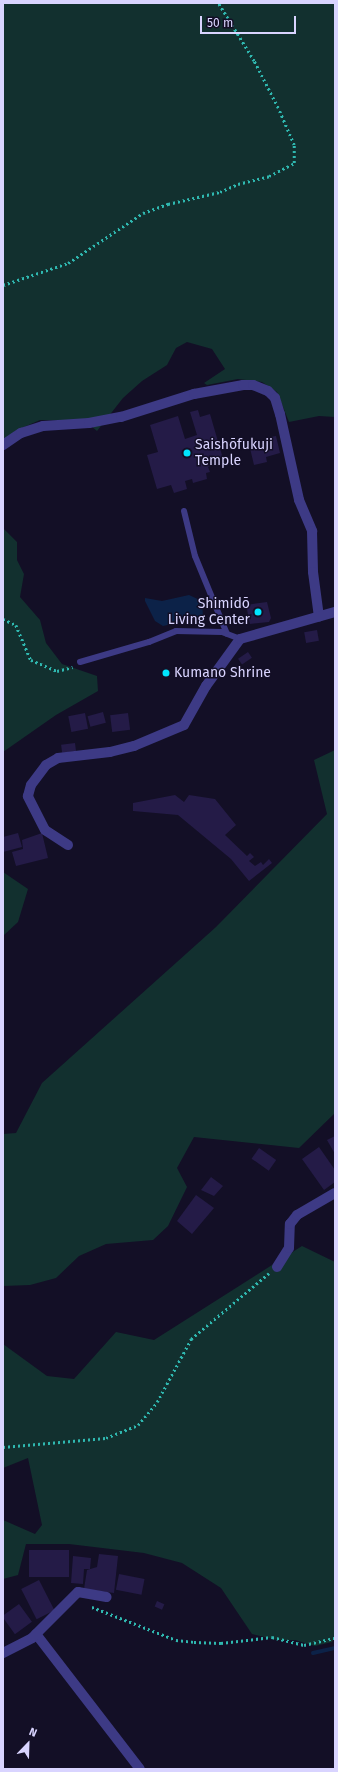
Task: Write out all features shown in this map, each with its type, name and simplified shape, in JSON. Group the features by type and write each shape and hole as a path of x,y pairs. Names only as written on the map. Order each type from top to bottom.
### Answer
{"street":[{"path":"3,445 21,433 43,426 89,423 121,417 194,394 243,385 252,385 268,391 275,398 280,414 299,500 312,531 313,572 319,617"},
{"path":"68,845 45,830 28,796 38,772 58,758 110,752 134,746 184,725 206,686 240,639 335,612"},
{"path":"277,1267 289,1248 290,1224 297,1215 335,1193"},
{"path":"3,1653 36,1634 78,1592 107,1597"},
{"path":"36,1634 140,1769"}],"lane":[{"path":"184,511 195,556 227,634"},
{"path":"80,662 149,642 176,631 203,630 227,634 240,639"}],"path":[{"path":"3,285 68,264 143,213 269,176 294,163 294,145 278,108 254,61 218,3"},
{"path":"3,619 16,625 31,660 57,671 71,668 80,662"},
{"path":"3,1447 106,1438 138,1425 157,1402 191,1340 224,1309 277,1267"},
{"path":"84,1606 176,1640 221,1643 272,1637 304,1645 335,1638"}],"green space":[{"path":"3,3 335,3 335,417 319,416 289,422 277,392 262,382 238,379 207,385 204,383 225,369 212,349 187,342 176,348 167,365 142,381 123,398 97,431 85,421 40,420 15,431 3,444"},
{"path":"3,528 17,542 17,560 24,574 20,597 40,620 46,643 62,664 97,676 98,691 56,715 3,752"},
{"path":"335,750 335,1113 299,1148 194,1137 177,1168 187,1187 168,1226 153,1240 106,1244 79,1256 56,1278 30,1285 3,1286 3,1134 16,1133 42,1083 216,927 327,814 314,760"},
{"path":"3,872 28,889 18,922 3,936"},
{"path":"302,1246 335,1262 335,1637 332,1642 315,1646 295,1640 277,1640 252,1634 221,1588 182,1563 144,1553 69,1544 26,1544 18,1575 3,1579 3,1520 35,1534 42,1525 28,1458 3,1468 3,1344 47,1376 74,1379 116,1332 154,1340"}],"water":[{"path":"189,595 202,601 203,617 163,626 155,621 145,601 145,598 162,601"}],"building":[{"name":"Saishōfukuji Temple","path":"198,410 200,417 210,414 224,462 208,467 210,472 206,473 207,479 193,483 192,479 185,481 187,489 174,493 171,485 157,489 147,455 158,452 150,425 178,416 185,439 197,435 190,412"},
{"path":"276,436 280,453 266,457 267,462 254,465 249,444 264,440 265,445 273,443 271,437"},
{"name":"Shimidō Living Center","path":"267,602 271,618 269,622 250,624 246,605"},
{"path":"317,630 319,641 306,643 304,632"},
{"path":"248,652 252,658 242,665 238,659"},
{"path":"103,712 106,723 90,727 88,716"},
{"path":"85,713 88,729 71,732 68,716"},
{"path":"128,713 130,730 112,732 110,715"},
{"path":"75,743 76,751 62,753 61,745"},
{"path":"175,795 184,802 189,795 215,799 236,825 225,835 247,856 250,853 254,857 249,861 255,866 261,862 263,865 269,859 272,863 249,881 231,859 178,815 133,811 133,803"},
{"path":"18,833 22,847 3,852 3,837"},
{"path":"42,833 48,858 16,866 12,852 23,849 22,840"},
{"path":"335,1136 335,1154 327,1140"},
{"path":"319,1147 335,1170 335,1182 324,1190 302,1159"},
{"path":"259,1148 276,1160 269,1171 252,1159"},
{"path":"211,1177 223,1186 214,1196 201,1190"},
{"path":"196,1195 214,1208 192,1234 177,1221"},
{"path":"29,1550 69,1550 69,1577 29,1577"},
{"path":"99,1554 118,1556 114,1593 84,1589 87,1570 97,1567"},
{"path":"73,1556 91,1558 90,1569 84,1569 83,1584 71,1583"},
{"path":"119,1574 145,1579 141,1595 116,1590"},
{"path":"39,1580 54,1610 37,1619 21,1589"},
{"path":"157,1601 164,1604 162,1610 155,1607"},
{"path":"19,1604 32,1622 15,1634 3,1616"}],"waterway":[{"path":"313,1653 335,1648"}],"place":[{"name":"Saishōfukuji Temple","path":"187,453"},
{"name":"Shimidō Living Center","path":"258,612"},
{"name":"Kumano Shrine","path":"166,673"}]}
